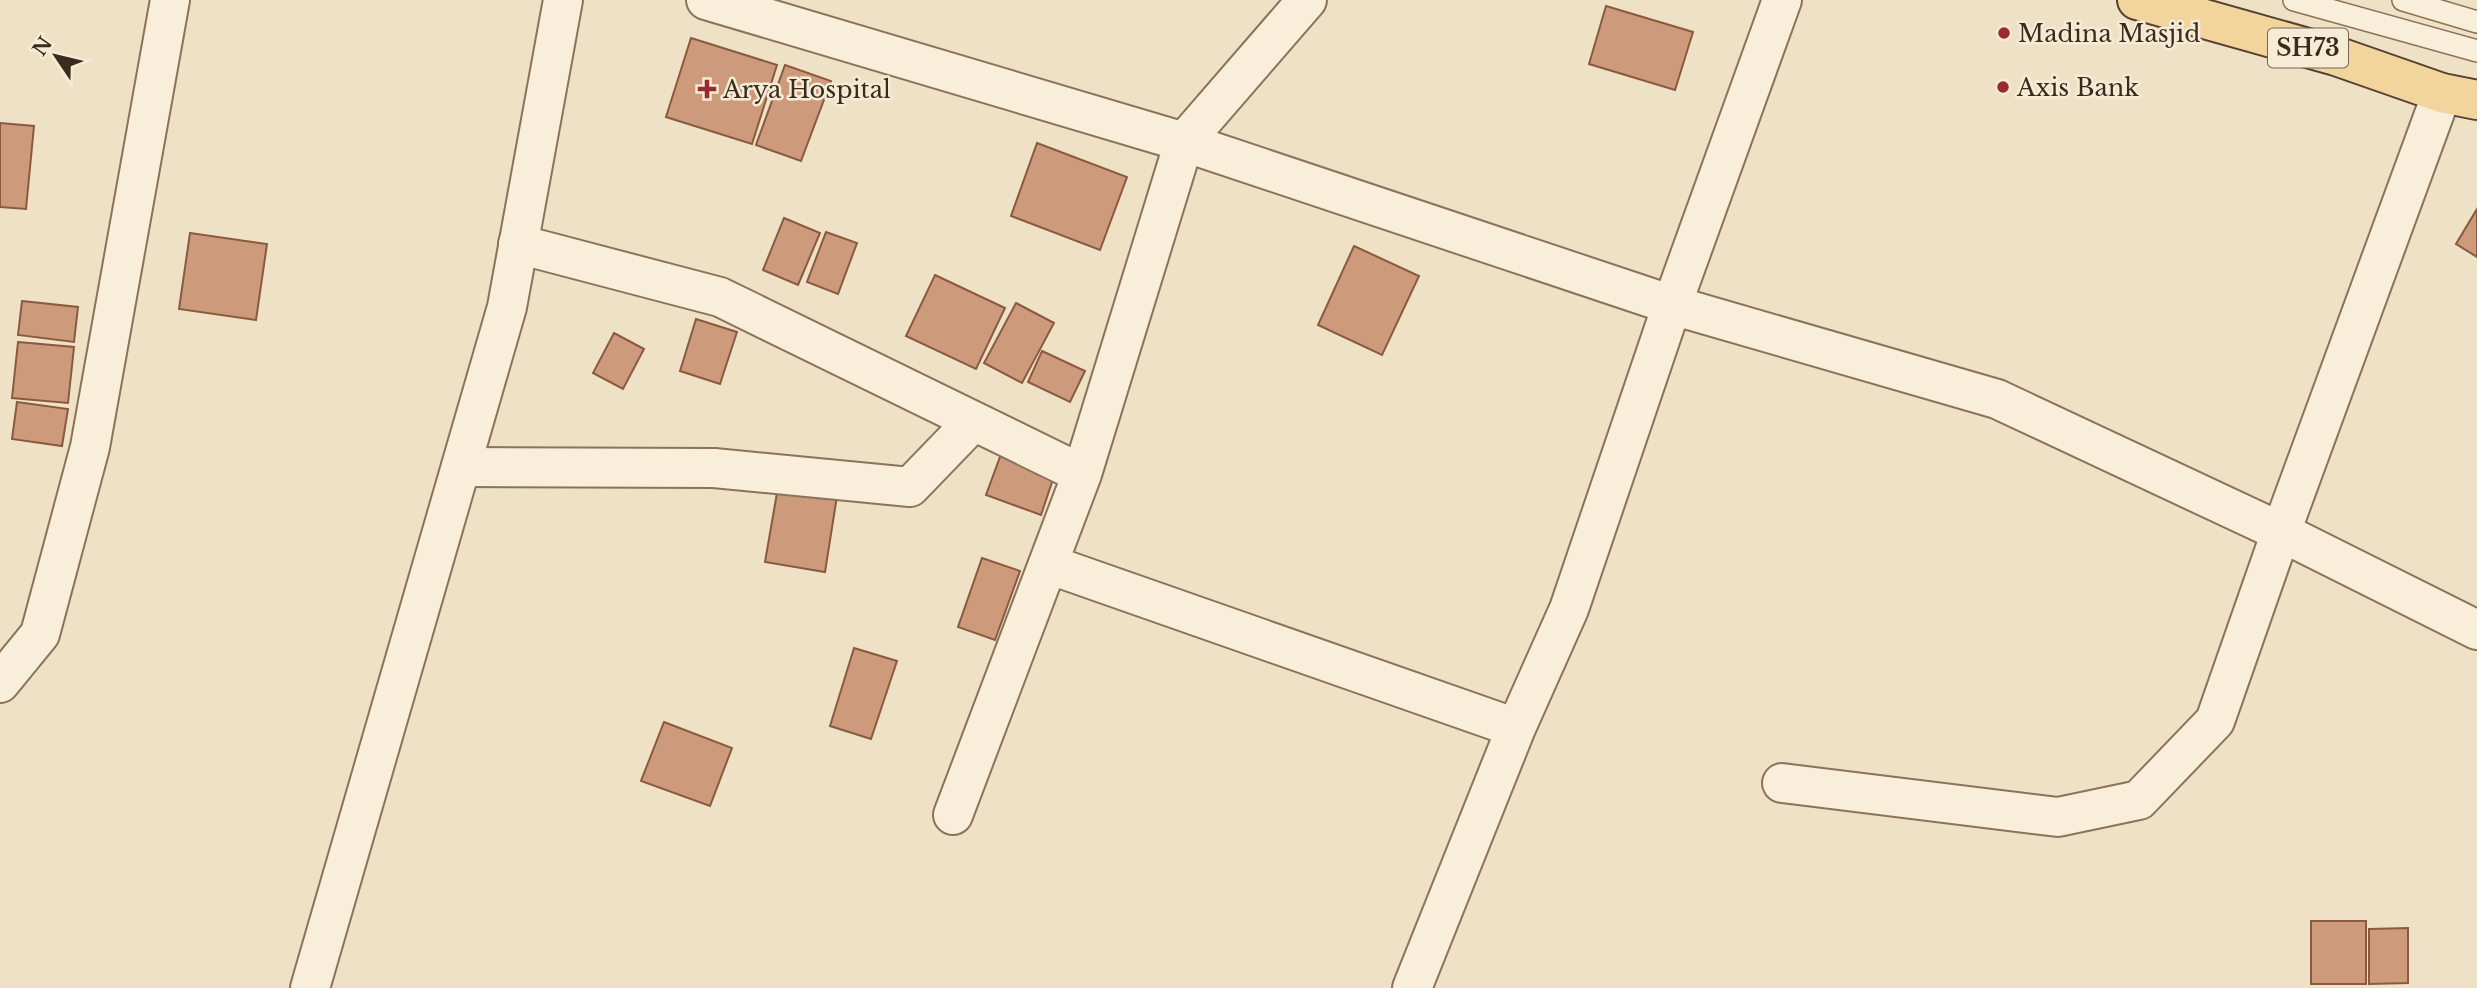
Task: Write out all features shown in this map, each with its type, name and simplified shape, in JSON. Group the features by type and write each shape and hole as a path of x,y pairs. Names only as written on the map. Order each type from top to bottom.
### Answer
{"main road":[{"name":"SH73","path":"2137,0 2336,57 2459,96"}],"street":[{"path":"0,683 40,634 90,447 170,0"},
{"path":"310,988 507,307 563,0"},
{"path":"706,0 1184,142 1672,305 1997,399 2281,532 2477,630"},
{"path":"953,816 1082,474 1184,142 1307,0"},
{"path":"1412,988 1516,728 1569,610 1672,305 1782,0"},
{"path":"1782,783 2058,817 2139,800 2215,721 2281,532 2459,96"},
{"path":"519,244 720,297 1082,474"},
{"path":"461,467 713,468 910,487 965,430"},
{"path":"1048,564 1516,728"}],"lane":[{"path":"2294,0 2477,51"},
{"path":"2403,0 2477,22"}],"building":[{"path":"1606,6 1693,32 1675,90 1589,64"},
{"path":"691,38 777,65 752,144 666,117"},
{"path":"785,65 831,81 801,161 756,145"},
{"path":"0,123 34,126 26,209 0,207"},
{"path":"1037,143 1127,177 1100,250 1011,216"},
{"path":"2477,209 2477,257 2456,244"},
{"path":"784,218 820,233 798,285 763,270"},
{"path":"826,232 857,243 838,294 807,282"},
{"path":"190,233 267,244 256,320 179,309"},
{"path":"1354,246 1419,276 1382,355 1318,325"},
{"path":"935,275 1005,308 976,369 906,336"},
{"path":"22,301 78,307 74,342 18,335"},
{"path":"1016,303 1054,323 1022,383 984,363"},
{"path":"696,319 737,332 720,384 680,371"},
{"path":"614,333 644,349 623,389 593,373"},
{"path":"18,342 74,347 68,403 12,398"},
{"path":"1042,351 1085,371 1070,402 1028,382"},
{"path":"17,402 68,409 62,446 12,439"},
{"path":"1011,427 1064,446 1041,515 986,495"},
{"path":"778,487 837,496 825,572 765,562"},
{"path":"982,558 1020,571 995,640 958,627"},
{"path":"854,648 897,661 871,739 830,726"},
{"path":"664,722 732,748 710,806 641,781"},
{"path":"2311,921 2366,921 2366,984 2311,984"},
{"path":"2408,928 2408,983 2369,984 2369,929"}],"place":[{"name":"Madina Masjid","path":"2004,33"},
{"name":"Axis Bank","path":"2003,87"},
{"name":"Arya Hospital","path":"707,89"}]}
